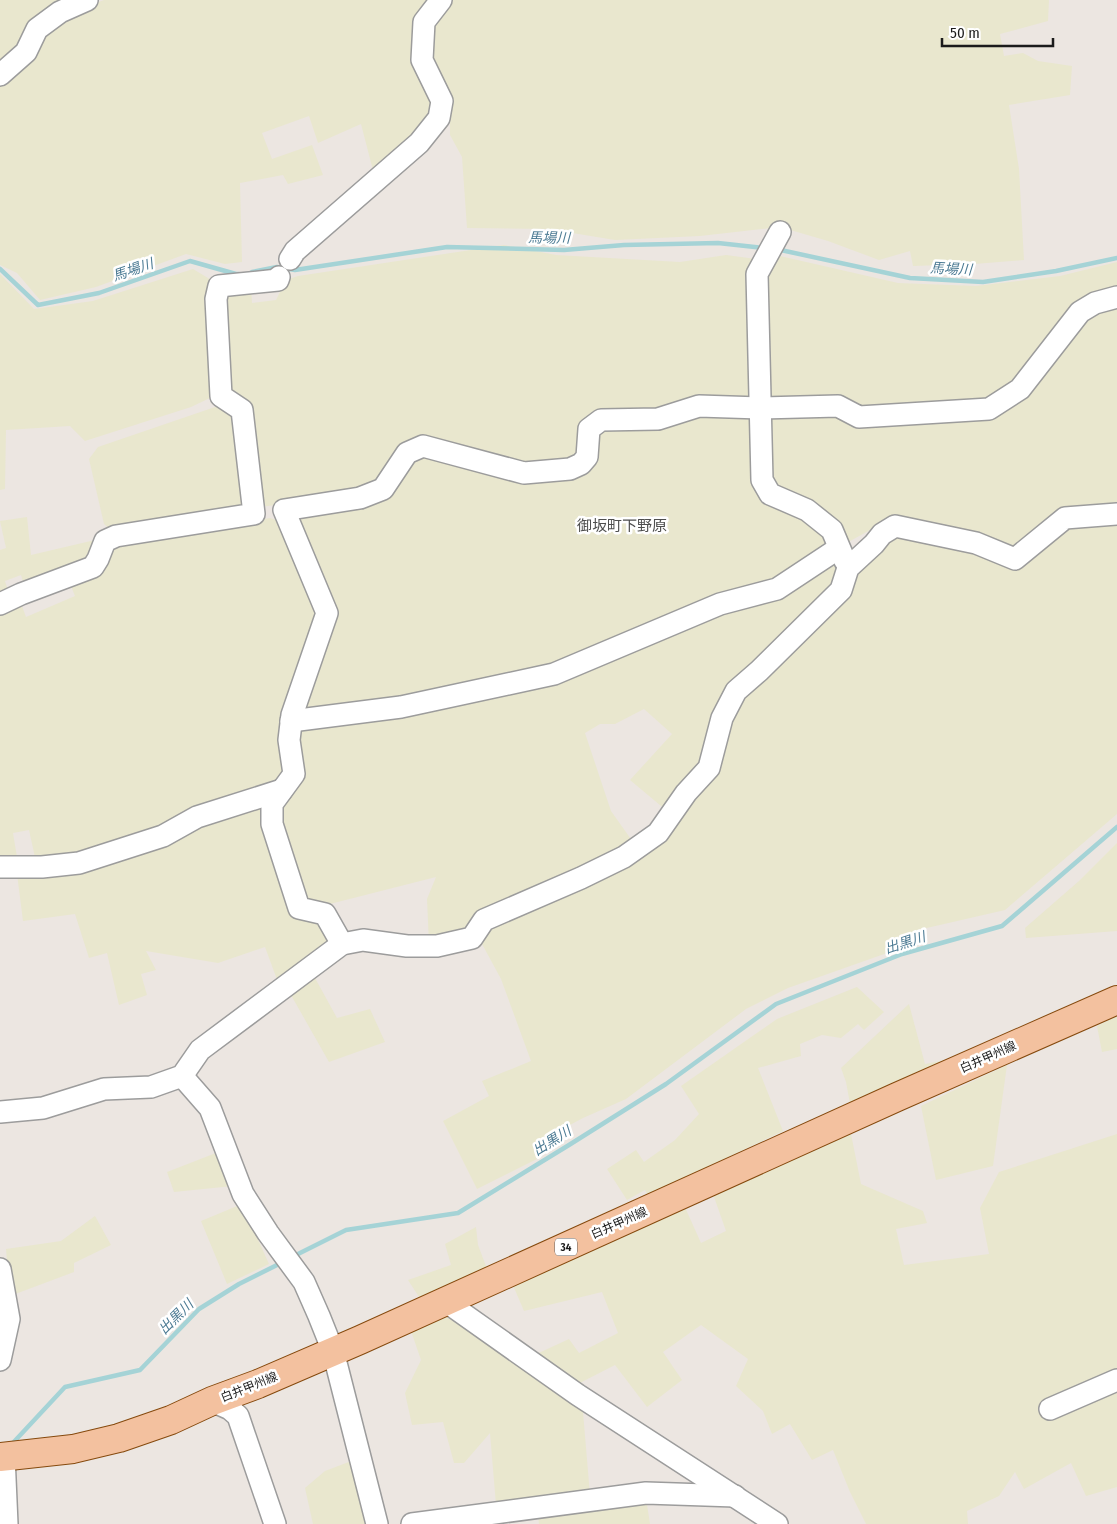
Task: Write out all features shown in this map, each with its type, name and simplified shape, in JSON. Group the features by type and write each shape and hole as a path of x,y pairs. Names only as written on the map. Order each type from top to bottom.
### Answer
{"main road":[{"name":"白井甲州線","path":"2,1456 73,1449 119,1438 171,1420 333,1352 897,1097 1117,1000"}],"street":[{"path":"0,75 26,52 37,29 60,12 87,0"},
{"path":"0,604 21,594 93,567 105,541 116,536 254,514 242,410 221,396 216,299 219,286 278,280 295,251 419,143 439,118 442,101 422,60 424,22 441,0"},
{"path":"774,243 757,274 762,480 770,494 807,510 832,530 848,568"},
{"path":"342,944 325,914 299,908 272,824 272,804 294,774 289,740 292,714 327,613 284,510 360,498 384,490 407,453 423,446 524,473 570,469 581,464 587,457 589,429 602,420 658,419 699,406 760,408 838,406 859,418 989,409 1020,389 1080,312 1095,303 1117,297"},
{"path":"0,1112 43,1108 104,1090 151,1086 182,1076 200,1050 342,944 363,940 407,946 438,946 472,938 484,920 581,878 624,857 658,833 686,793 709,768 722,718 736,691 759,671 841,590 848,568 882,534 895,526 976,543 1015,559 1065,518 1117,514"},
{"path":"291,721 401,707 554,674 720,604 777,589 839,548"},
{"path":"0,867 42,868 79,863 163,836 197,817 282,790"},
{"path":"182,1076 210,1108 244,1194 285,1257 304,1282 333,1352 378,1524"},
{"path":"0,1269 8,1319 0,1360"},
{"path":"445,1301 578,1395 777,1524"},
{"path":"1050,1409 1117,1380"},
{"path":"212,1402 230,1409 238,1416 275,1524"},
{"path":"2,1456 7,1524"},
{"path":"412,1524 646,1493 735,1496"}],"shaded area":[{"path":"0,0 81,0 0,69"},
{"path":"104,0 436,0 420,25 437,117 375,178 361,124 318,143 309,116 262,133 272,159 312,145 323,175 288,184 283,175 240,183 242,262 225,264 186,254 96,287 40,300 17,273 0,265 0,82 39,35 68,14"},
{"path":"446,0 1049,0 1048,21 1000,34 1004,56 1023,53 1038,61 1072,66 1070,95 1009,105 1019,169 1024,260 913,266 910,251 879,260 828,241 780,227 700,236 615,240 548,229 467,228 462,157 450,135 450,111 427,59 428,23"},
{"path":"504,245 556,255 680,262 726,255 756,259 755,403 661,414 599,416 582,452 570,464 528,467 424,442 380,485 331,498 260,507 226,391 222,292 251,287 252,303 276,300 286,280 298,276"},
{"path":"780,256 898,283 976,286 1060,276 1117,262 1117,291 1014,388 983,404 864,412 769,404 760,276"},
{"path":"193,269 213,281 212,397 191,407 85,441 70,426 6,430 5,489 0,490 0,274 34,309 93,301"},
{"path":"1117,302 1117,509 1063,515 1020,549 888,520 843,545 774,492 764,420 772,414 991,415 1073,328"},
{"path":"218,406 235,410 250,506 112,531 104,524 89,459 98,447"},
{"path":"699,411 749,413 755,422 760,485 825,532 830,547 780,582 553,669 304,715 299,707 333,619 292,518 351,506 409,457 425,451 577,474 594,433"},
{"path":"27,517 31,555 95,540 96,556 25,588 21,575 5,581 9,594 0,599 0,550 6,548 0,521"},
{"path":"270,518 282,522 319,611 286,742 282,785 164,830 91,853 36,862 29,830 13,833 18,863 0,862 0,608 19,598 26,617 75,596 69,581 108,545"},
{"path":"1117,518 1117,814 1005,910 918,930 904,947 788,988 746,1009 626,1099 553,1134 558,1146 535,1160 477,1189 443,1121 489,1096 482,1081 531,1061 501,979 482,944 481,928 661,840 741,693 856,567 897,530 1015,561 1067,521"},
{"path":"836,555 843,570 838,588 731,692 705,765 667,811 630,780 672,734 644,709 615,724 600,724 585,733 611,811 633,842 464,935 429,944 427,899 436,877 322,906 302,898 277,804 294,725 534,685"},
{"path":"268,800 312,917 336,944 279,985 265,947 218,963 146,951 156,970 141,974 147,995 119,1005 107,953 89,958 75,914 23,921 17,874"},
{"path":"1117,843 1117,931 1026,938 1025,928 1079,881"},
{"path":"315,978 337,1018 370,1009 385,1042 329,1062 291,995"},
{"path":"857,987 884,1012 864,1030 858,1024 841,1038 822,1035 800,1044 801,1056 758,1068 783,1131 690,1175 693,1182 650,1199 645,1190 627,1200 607,1169 636,1150 644,1162 675,1140 699,1114 681,1086 777,1019"},
{"path":"909,1004 925,1064 961,1057 851,1109 846,1082 841,1068"},
{"path":"1117,1016 1117,1049 1102,1052 1097,1026"},
{"path":"1007,1065 993,1166 936,1180 921,1106"},
{"path":"851,1134 861,1184 923,1211 927,1223 896,1229 904,1265 989,1254 980,1208 999,1172 1117,1134 1117,1487 1086,1496 1071,1463 1024,1489 1015,1472 999,1496 967,1511 968,1524 866,1524 850,1492 833,1450 812,1460 790,1424 772,1434 763,1411 736,1386 748,1359 701,1325 663,1352 682,1380 647,1407 615,1365 572,1387 530,1357 569,1339 579,1353 618,1333 602,1292 524,1311 512,1283 684,1205 701,1243 726,1231 713,1194"},
{"path":"221,1151 233,1186 174,1192 167,1172"},
{"path":"242,1204 269,1264 227,1284 201,1221"},
{"path":"95,1216 111,1245 74,1263 74,1272 10,1296 6,1249 61,1241"},
{"path":"476,1227 478,1245 489,1274 423,1303 408,1280 451,1265 445,1244"},
{"path":"443,1314 583,1412 590,1495 496,1505 490,1433 464,1463 454,1463 443,1422 412,1425 405,1393 421,1360 410,1328"},
{"path":"354,1460 369,1524 313,1524 305,1488 325,1471"},
{"path":"646,1498 650,1524 539,1524 538,1514"}],"waterway":[{"name":"馬場川","path":"252,272 277,267 295,270 447,247 564,250 624,245 718,243 764,248"},
{"name":"馬場川","path":"776,249 910,278 983,282 1056,271 1117,258"},
{"name":"馬場川","path":"0,269 38,305 99,293 190,261 239,274"},
{"name":"出黒川","path":"292,1257 346,1230 458,1213 666,1084 776,1004 902,954 1002,926 1117,827"},
{"name":"出黒川","path":"11,1445 65,1387 140,1370 199,1309 239,1284 283,1262"}],"district":[{"name":"御坂町下野原","path":"622,526"}]}
